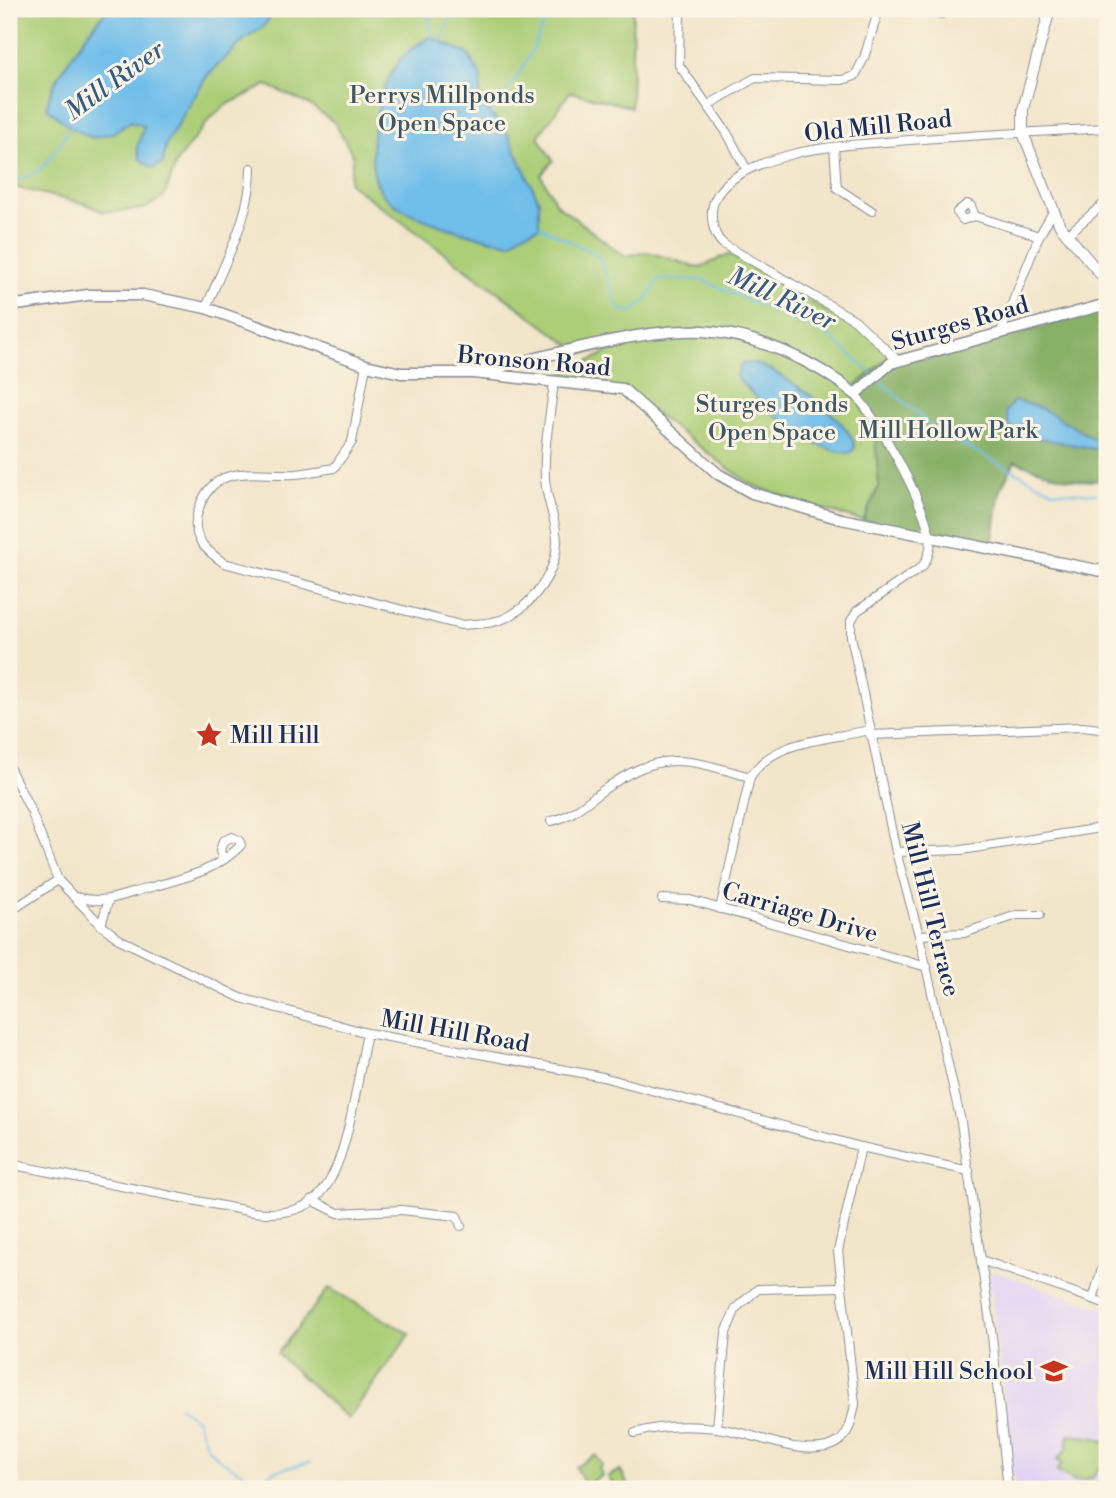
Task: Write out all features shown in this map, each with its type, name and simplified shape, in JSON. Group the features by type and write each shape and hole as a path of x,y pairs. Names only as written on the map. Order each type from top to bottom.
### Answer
{"main road":[{"name":"Bronson Road","path":"9,306 121,293 167,298 206,308 366,365 401,373 473,373 623,389 718,474 752,493 841,519 930,538 1044,557 1107,572"},
{"name":"Sturges Road","path":"859,389 894,362 1107,304"},
{"path":"473,373 656,333 703,331 756,342 859,389"}],"street":[{"path":"680,9 679,65 727,132 747,170"},
{"path":"708,106 755,78 842,80 855,76 864,58 879,9"},
{"path":"917,9 942,14"},
{"path":"1050,9 1023,109 1023,133 1053,212 1067,235 1107,282"},
{"name":"Old Mill Road","path":"894,362 855,320 719,241 712,216 714,201 732,181 747,170 797,153 834,147 1107,128"},
{"path":"834,147 837,188 872,211"},
{"path":"206,308 251,194 251,168"},
{"path":"1067,235 1107,201"},
{"path":"1000,334 1039,236 1053,212"},
{"path":"975,216 1039,236"},
{"path":"366,365 352,442 334,468 296,474 242,472 216,482 201,499 195,525 202,548 224,563 460,625 495,622 523,605 539,590 553,564 557,542 545,481 545,462 554,381"},
{"path":"859,389 920,508 930,538"},
{"name":"Mill Hill Terrace","path":"930,538 928,556 922,567 867,603 851,621 854,657 869,733 896,852 927,967 969,1171 1007,1489"},
{"path":"720,909 750,778 762,759 776,751 869,733 1083,727 1107,730"},
{"path":"551,821 565,818 625,774 649,764 689,761 750,778"},
{"path":"9,768 32,811 58,880 100,925 119,939 241,998 368,1033"},
{"path":"896,852 961,850 1107,827"},
{"path":"74,897 108,899 199,874 223,859"},
{"path":"9,912 58,880"},
{"path":"100,925 108,899"},
{"name":"Carriage Drive","path":"662,900 690,900 927,967"},
{"path":"919,935 964,933 1017,915 1040,915"},
{"name":"Mill Hill Road","path":"312,1200 325,1189 342,1150 368,1033 602,1077 862,1147 969,1171"},
{"path":"635,1433 654,1427 716,1427 809,1449 835,1445 850,1429 856,1404 840,1287 838,1251 862,1147"},
{"path":"9,1164 273,1215 296,1210 312,1200 338,1213 401,1210 457,1216 461,1226"},
{"path":"1093,1299 1107,1252"},
{"path":"981,1260 1107,1304"},
{"path":"716,1427 726,1333 736,1308 758,1289 840,1287"}],"shaded area":[{"name":"Mill Hill School","path":"994,1271 1107,1310 1107,1489 1015,1489 989,1275"}],"green space":[{"name":"Perrys Millponds Open Space","path":"9,9 633,9 631,107 570,92 538,137 553,161 541,175 556,204 624,256 648,252 700,268 729,254 895,351 854,388 875,438 879,486 863,521 803,504 750,484 623,390 557,377 614,349 581,353 349,183 353,155 335,123 310,105 267,85 224,106 209,120 177,161 164,197 144,209 104,212 86,204 9,186"},
{"name":"Mill Hollow Park","path":"1107,308 1107,479 1072,479 1015,461 1000,490 992,546 863,521 879,486 875,438 854,388 895,351 925,360"},
{"path":"329,1288 410,1334 348,1419 277,1354"},
{"path":"1069,1435 1097,1438 1107,1443 1107,1468 1102,1465 1092,1478 1075,1481 1057,1471 1062,1464 1057,1460 1067,1449"},
{"path":"596,1455 602,1465 599,1468 602,1476 585,1485 576,1467"},
{"path":"620,1470 630,1489 615,1489 608,1476"}],"water":[{"path":"108,9 276,9 263,27 244,40 207,76 166,144 163,163 153,168 140,159 137,148 144,126 130,121 113,133 92,138 70,127 48,109 53,88 61,73"},
{"path":"431,37 468,54 481,77 480,96 490,114 504,126 539,201 539,227 521,234 511,243 462,232 423,219 392,203 376,181 372,147 374,128 390,75 401,58"},
{"path":"753,363 765,367 813,397 841,424 855,448 850,453 818,444 773,414 736,377 742,364"},
{"path":"1014,401 1038,407 1104,444 1100,450 1018,434 1009,425 1006,412"}],"waterway":[{"name":"Mill River","path":"428,9 432,39"},
{"path":"441,42 454,9"},
{"path":"490,114 532,51 547,9"},
{"name":"Mill River","path":"9,181 31,176 39,170 72,126"},
{"name":"Mill River","path":"539,226 598,255 619,309 632,312 646,300 659,279 703,280 829,336 873,375"},
{"name":"Mill River","path":"880,381 940,433 1053,491 1096,494"},
{"path":"178,1406 197,1420 207,1447 219,1459 251,1478 256,1489"},
{"path":"254,1484 275,1471 311,1462"}],"place":[{"name":"Mill Hill","path":"209,735"},
{"name":"Mill Hill School","path":"1054,1371"}],"park label":[{"name":"Sturges Ponds Open Space","path":"772,418"}]}
